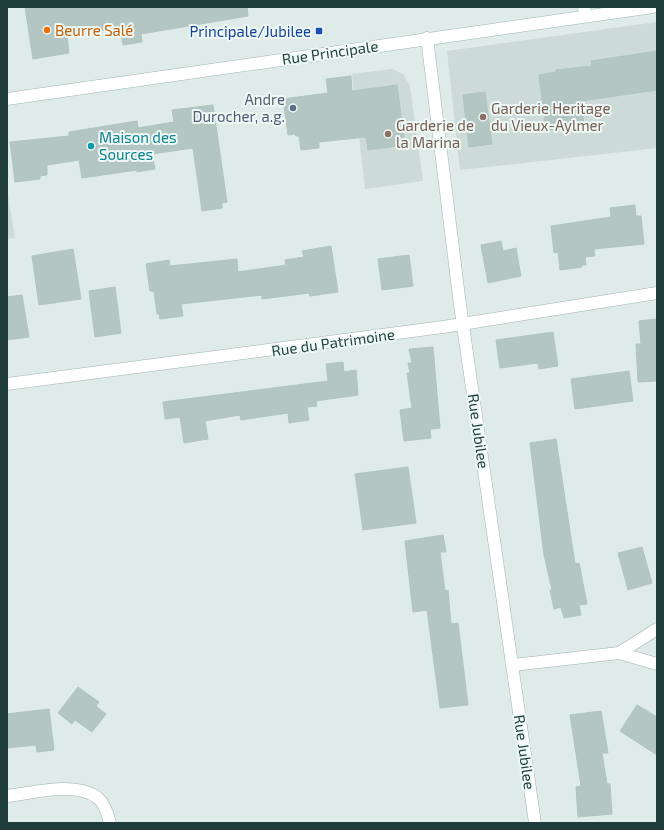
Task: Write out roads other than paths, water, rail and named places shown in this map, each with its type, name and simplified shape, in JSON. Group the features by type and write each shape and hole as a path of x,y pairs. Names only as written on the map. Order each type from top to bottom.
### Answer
{"street":[{"name":"Rue Principale","path":"7,99 427,38 584,11 653,7"},
{"name":"Rue Jubilee","path":"427,38 463,324 535,823"},
{"name":"Rue du Patrimoine","path":"7,384 463,324 657,292"},
{"path":"619,653 657,629"},
{"path":"513,665 619,653 657,664"},
{"path":"7,796 66,789 83,790 99,799 107,813 110,823"}],"place":[{"name":"Beurre Salé","path":"47,30"},
{"name":"Principale/Jubilee","path":"319,31"},
{"name":"Andre Durocher, a.g.","path":"293,108"},
{"name":"Garderie Heritage du Vieux-Aylmer","path":"483,117"},
{"name":"Garderie de la Marina","path":"388,134"},
{"name":"Maison des Sources","path":"91,146"}]}
